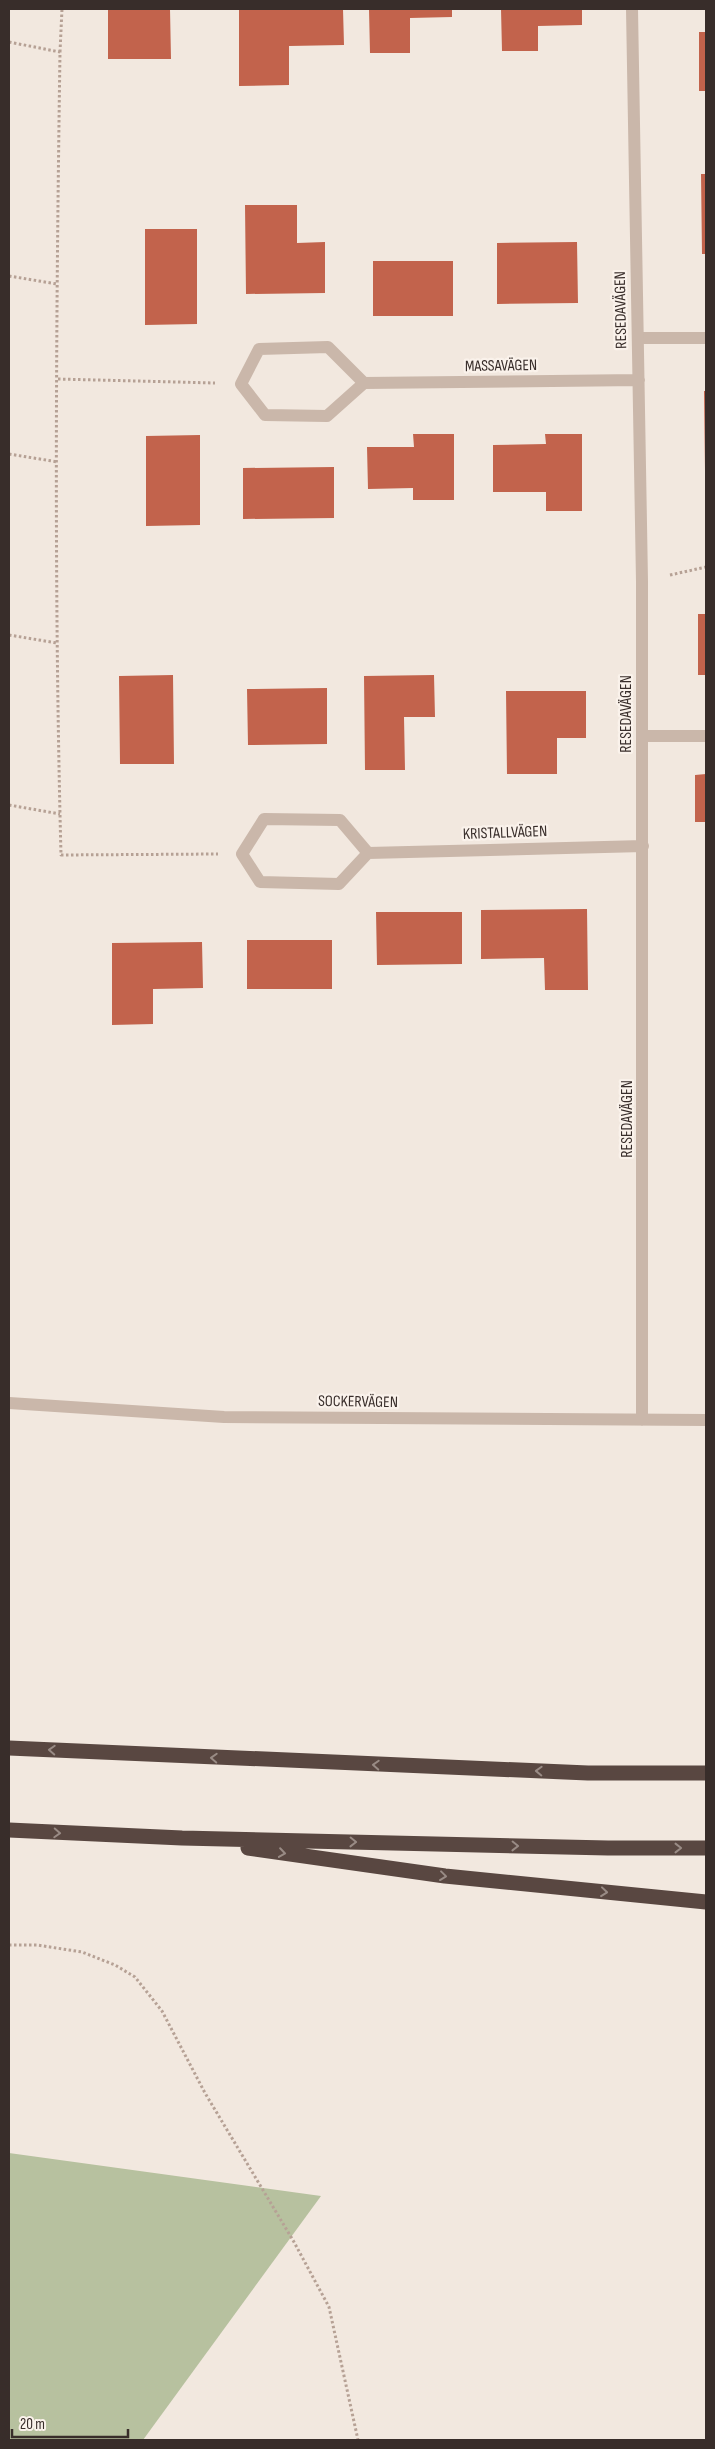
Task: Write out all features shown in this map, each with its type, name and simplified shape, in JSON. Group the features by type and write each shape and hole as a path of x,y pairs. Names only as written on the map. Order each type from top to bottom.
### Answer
{"highway":[{"path":"9,1748 588,1773 706,1773"},
{"path":"588,1773 706,1766"},
{"path":"9,1830 182,1838 608,1848 706,1848"},
{"path":"182,1838 445,1876 706,1902"}],"street":[{"name":"RESEDAVÄGEN","path":"632,9 642,581 642,1420"},
{"path":"638,338 706,338"},
{"path":"328,347 364,383 327,416 265,415 241,384 259,349 328,347"},
{"name":"MASSAVÄGEN","path":"364,383 639,380"},
{"path":"642,736 706,736"},
{"path":"264,819 340,820 368,853 339,884 260,882 242,854 264,819"},
{"name":"KRISTALLVÄGEN","path":"368,853 643,846"},
{"name":"SOCKERVÄGEN","path":"9,1403 224,1416 706,1420"}],"path":[{"path":"62,9 57,284 57,644 61,855 242,854"},
{"path":"9,42 60,52"},
{"path":"9,276 57,284"},
{"path":"58,379 241,384"},
{"path":"9,454 58,462"},
{"path":"642,581 706,567"},
{"path":"9,635 57,644"},
{"path":"9,805 60,814"},
{"path":"9,1945 37,1944 82,1952 115,1965 135,1977 162,2010 205,2093 294,2242 328,2307 358,2440"}],"green space":[{"path":"9,2153 321,2196 143,2440 9,2440"}],"building":[{"path":"108,9 170,9 171,59 108,59"},
{"path":"239,9 343,9 344,45 289,46 289,85 239,86"},
{"path":"369,9 452,9 452,17 410,18 410,53 370,53"},
{"path":"501,9 582,9 582,25 538,26 538,51 502,51"},
{"path":"699,32 706,32 706,91 699,91"},
{"path":"701,174 706,174 706,254 702,254"},
{"path":"245,205 297,205 297,243 325,242 325,293 246,294"},
{"path":"145,229 197,229 197,324 145,325"},
{"path":"577,242 578,303 497,304 497,243"},
{"path":"373,261 453,261 453,316 373,316"},
{"path":"704,391 706,391 706,471 705,471"},
{"path":"413,434 454,434 454,500 413,500 413,488 368,489 367,447 414,447"},
{"path":"545,434 582,434 582,511 546,511 546,492 493,492 493,445 546,444"},
{"path":"200,435 200,525 146,526 146,436"},
{"path":"334,467 334,518 243,519 243,468"},
{"path":"698,614 706,614 706,675 698,675"},
{"path":"173,675 174,764 120,764 119,676"},
{"path":"434,675 435,717 404,717 405,770 365,770 364,676"},
{"path":"327,688 327,744 248,745 247,689"},
{"path":"506,691 586,691 586,738 557,738 557,774 507,774"},
{"path":"706,774 706,822 695,822 695,775"},
{"path":"587,909 588,990 545,990 544,958 481,959 481,910"},
{"path":"376,912 462,912 462,964 377,965"},
{"path":"247,940 332,940 332,989 247,989"},
{"path":"202,942 203,988 153,989 153,1024 112,1025 112,943"}]}
